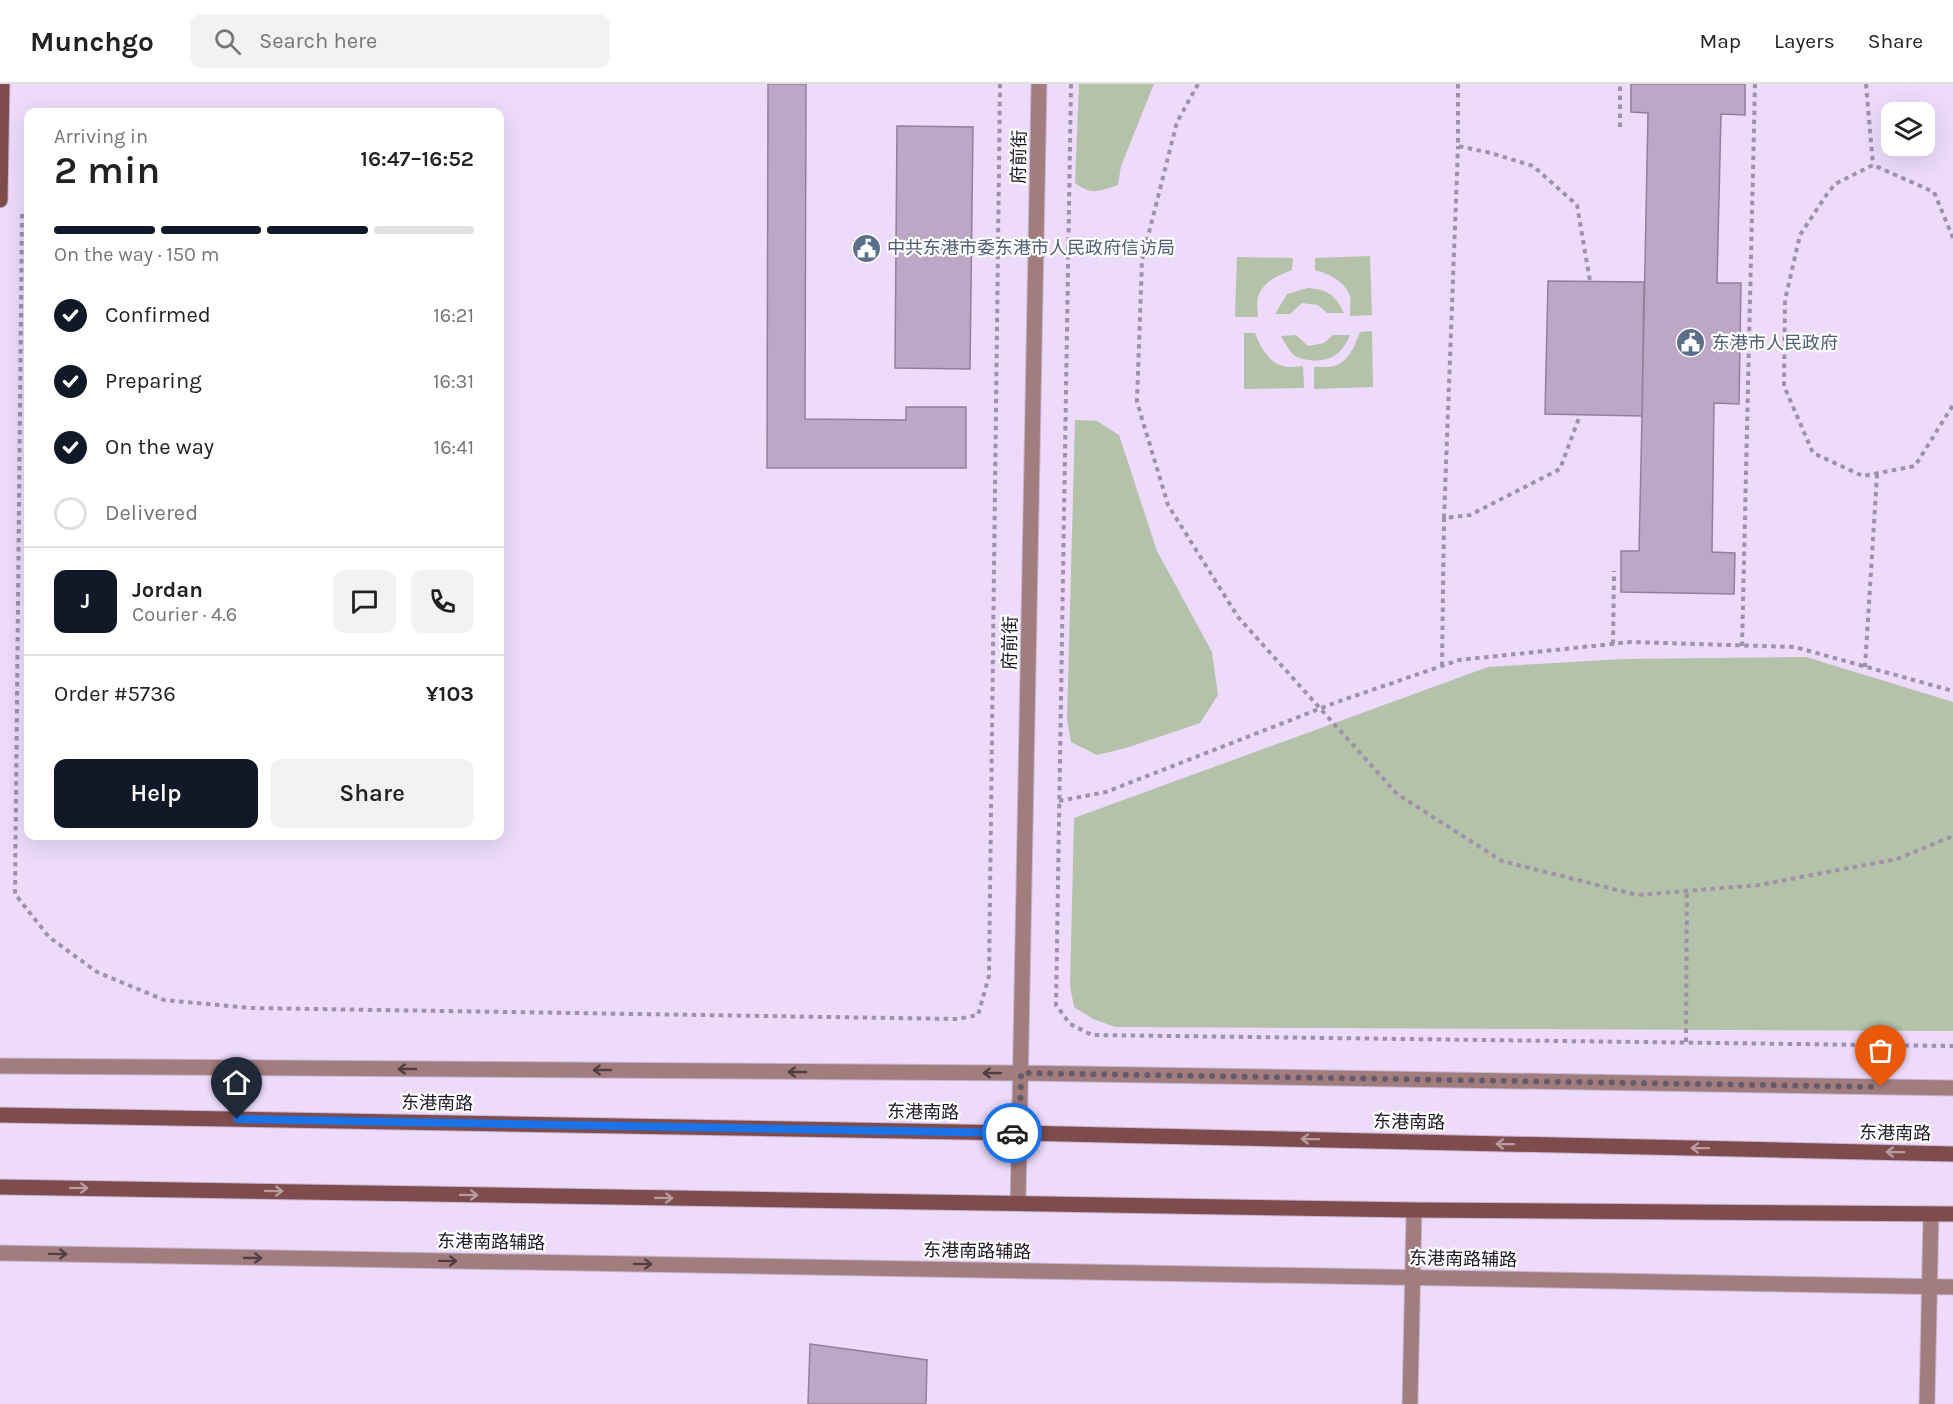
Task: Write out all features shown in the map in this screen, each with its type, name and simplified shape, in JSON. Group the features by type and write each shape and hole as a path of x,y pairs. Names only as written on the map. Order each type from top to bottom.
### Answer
{"main road":[{"path":"0,200 2,84"},
{"name":"东港南路","path":"0,1115 1020,1133 1953,1154"},
{"path":"0,1187 1414,1210 1953,1214"}],"street":[{"name":"府前街","path":"1018,1203 1040,84"},
{"path":"0,1066 1021,1073 1953,1088"},
{"path":"1410,1404 1414,1210"},
{"path":"1927,1404 1931,1214"},
{"name":"东港南路辅路","path":"0,1253 1953,1287"}],"path":[{"path":"22,203 15,894 49,937 97,972 164,1000 251,1008 958,1019 978,1016 989,976 1000,84"},
{"path":"1071,84 1056,1005 1070,1024 1092,1035 1953,1046"},
{"path":"1198,84 1177,122 1142,260 1137,402 1168,505 1238,617 1397,794 1502,861 1637,895 1759,885 1898,860 1953,837"},
{"path":"1442,666 1444,518 1458,146 1458,84"},
{"path":"1620,84 1620,127"},
{"path":"1743,646 1755,84"},
{"path":"1866,84 1873,165"},
{"path":"1458,146 1533,166 1577,205 1590,281"},
{"path":"1873,165 1934,192 1953,238"},
{"path":"1873,165 1835,184 1800,235 1785,300 1784,386 1813,453 1863,476 1915,466 1953,405"},
{"path":"1444,518 1470,515 1560,469 1580,415"},
{"path":"1865,667 1877,475"},
{"path":"1613,644 1614,571"},
{"path":"1059,801 1106,792 1320,709 1459,660 1631,642 1795,647 1953,691"},
{"path":"1686,1042 1687,891"}],"green space":[{"path":"1079,84 1154,84 1121,166 1118,185 1091,191 1075,183"},
{"path":"1370,256 1372,315 1350,316 1348,291 1336,279 1315,270 1315,258"},
{"path":"1237,257 1293,258 1292,270 1272,279 1260,291 1257,302 1258,317 1235,317"},
{"path":"1308,288 1330,294 1344,313 1327,313 1318,305 1302,303 1290,314 1275,314 1287,294"},
{"path":"1372,331 1373,387 1314,389 1314,367 1332,367 1344,361 1360,332"},
{"path":"1244,333 1255,333 1265,353 1278,364 1288,367 1303,366 1304,388 1244,389"},
{"path":"1296,335 1308,346 1324,343 1333,335 1350,335 1339,352 1317,361 1295,356 1281,336"},
{"path":"1075,420 1097,421 1119,435 1157,551 1212,652 1218,695 1200,723 1126,748 1097,755 1071,742 1067,720"},
{"path":"1806,657 1953,702 1953,1031 1115,1027 1093,1019 1074,1007 1070,986 1074,818 1488,667 1623,659"}],"building":[{"path":"768,84 806,84 805,419 906,420 906,407 966,407 966,468 767,468"},
{"name":"东港市人民政府","path":"1631,84 1745,84 1745,115 1721,114 1717,283 1741,283 1739,404 1714,403 1712,552 1735,553 1734,594 1621,592 1621,551 1639,551 1648,113 1631,112"},
{"path":"897,126 973,127 970,369 895,368"},
{"path":"1548,281 1644,282 1642,416 1545,414"},
{"path":"810,1344 927,1360 926,1404 808,1404"}],"way so far":[{"path":"1012,1133 1020,1133 1021,1073 1881,1087"}],"place":[{"name":"中共东港市委东港市人民政府信访局","path":"866,248"},
{"name":"东港市人民政府","path":"1691,343"}],"route":[{"path":"237,1119 1012,1133"}]}
